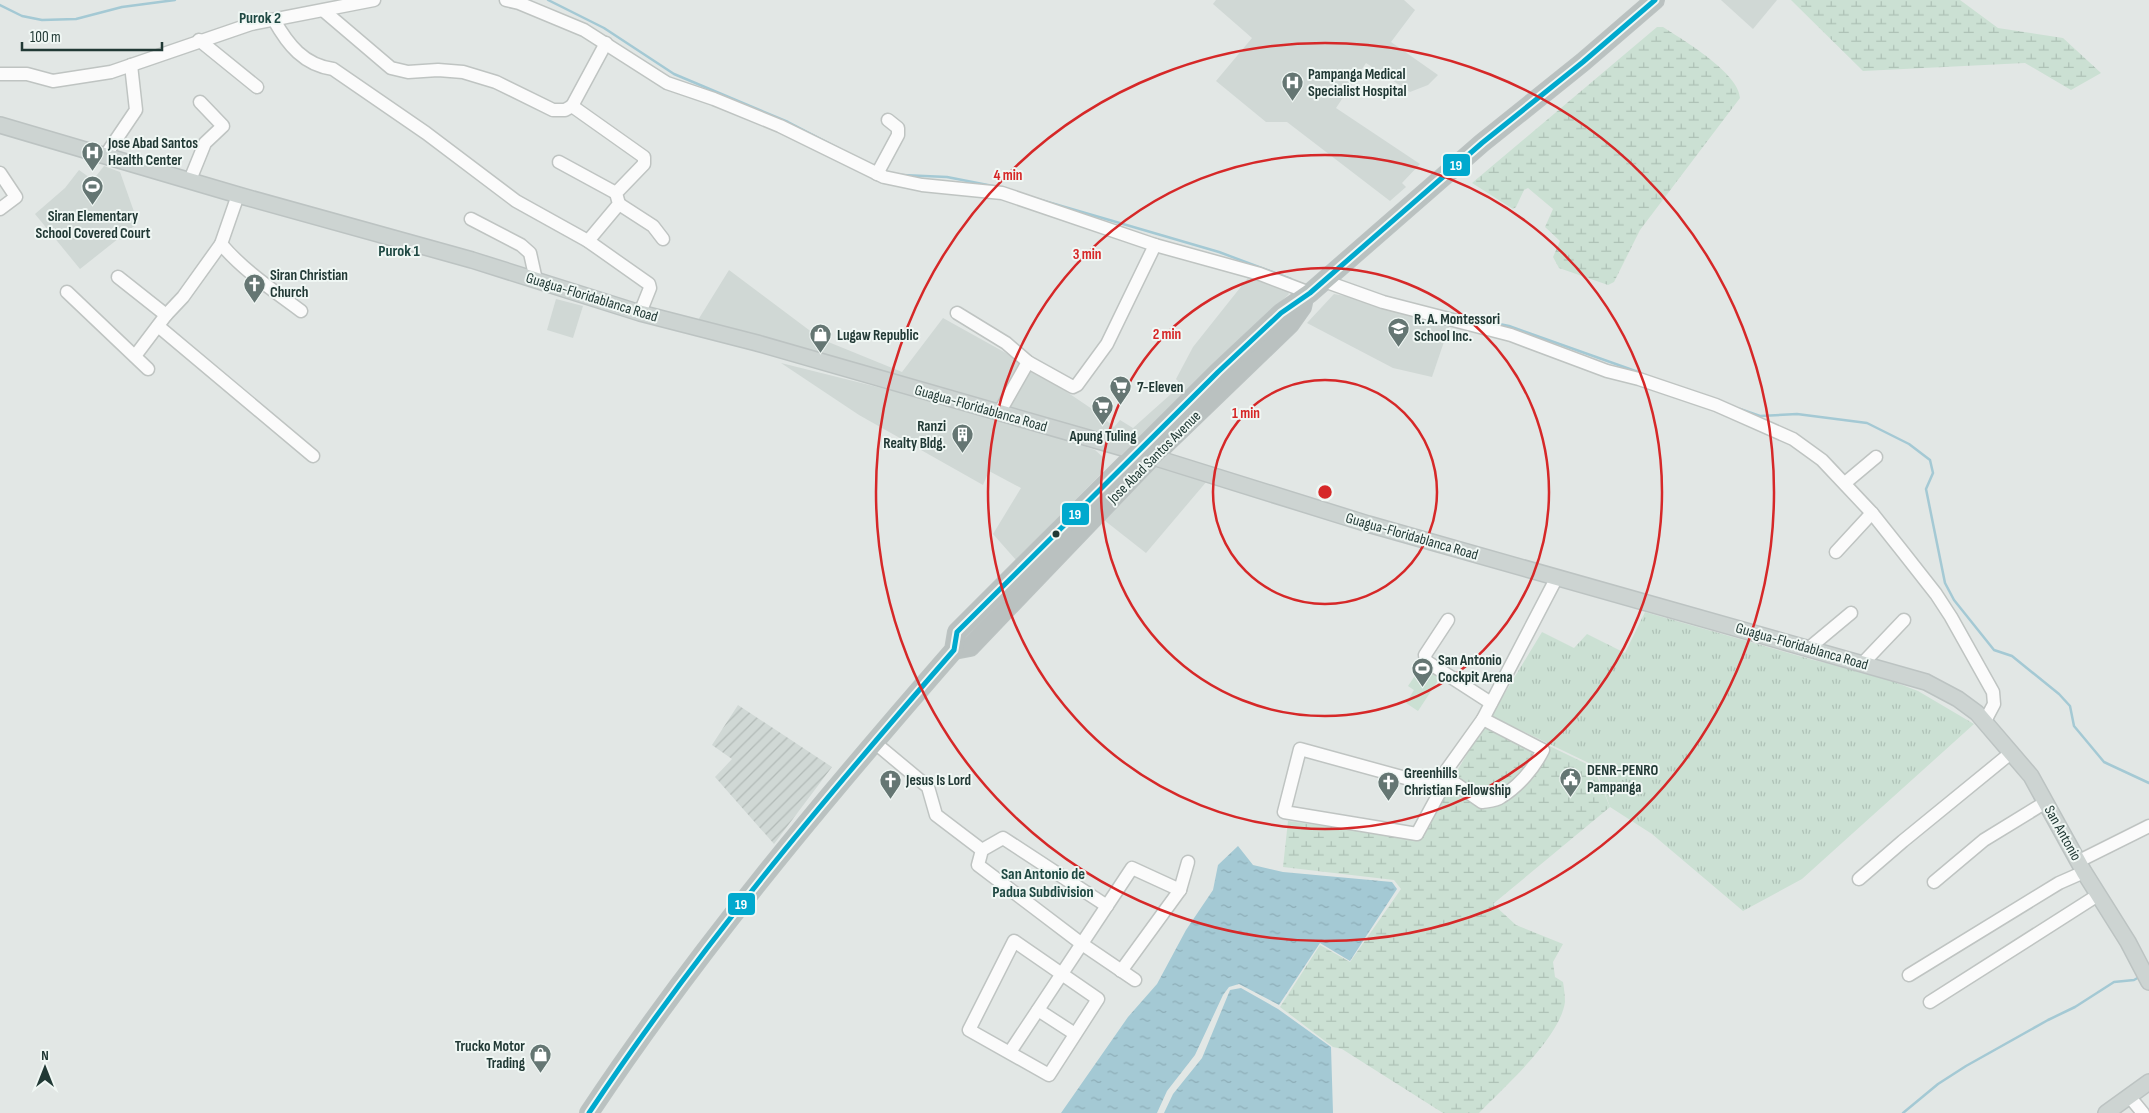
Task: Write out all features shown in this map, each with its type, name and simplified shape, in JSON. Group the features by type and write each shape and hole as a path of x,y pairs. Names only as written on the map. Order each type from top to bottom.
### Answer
{"highway":[{"name":"Jose Abad Santos Avenue","path":"589,1113 725,923 874,742 954,650 957,632 1144,454 1281,313 1307,296 1482,143 1583,62 1655,0"}],"main road":[{"name":"Guagua-Floridablanca Road","path":"0,125 238,195 472,260 640,312 757,343 1144,454 1368,524 1915,677 1958,699"},
{"name":"San Antonio","path":"1958,699 1985,721 2031,776 2148,980"},
{"path":"2106,1113 2149,1082"}],"street":[{"path":"0,74 27,74 53,80 111,72 199,40 251,24 374,0"},
{"path":"506,0 519,3 584,30 606,42 667,83 714,99 780,126 879,171 922,185 1002,193 1155,245 1260,274 1307,296"},
{"path":"324,11 391,68 408,72 438,70 463,72 496,82 553,110 564,110 572,106 606,42"},
{"path":"274,20 282,35 307,62 319,67 333,69 426,133 516,201 588,241 650,286 640,312"},
{"path":"199,40 257,87"},
{"path":"105,156 136,110 131,66"},
{"path":"190,180 205,143 223,126 200,102"},
{"path":"572,106 644,157 644,164 588,241"},
{"path":"879,171 898,135 898,128 888,120"},
{"path":"559,162 617,199 653,226 663,239"},
{"path":"0,173 16,197 0,210"},
{"path":"135,356 166,315 183,297 222,244 238,195"},
{"path":"471,219 521,245 530,253 536,280"},
{"path":"222,244 233,258 254,276 302,311"},
{"path":"958,313 1006,343 1031,364 1067,386 1077,386 1107,344 1155,245"},
{"path":"118,277 166,315"},
{"path":"1324,281 1384,302 1511,334 1607,371 1640,379 1716,406 1793,440 1822,460 1845,483 1936,594 1984,674 1995,699 1985,721"},
{"path":"67,292 148,369"},
{"path":"158,326 313,456"},
{"path":"1003,414 1031,364"},
{"path":"1845,483 1876,456"},
{"path":"1836,552 1872,514"},
{"path":"1483,719 1543,750 1529,772 1500,798 1482,802 1442,781 1300,749 1284,812 1417,834 1442,781 1483,719 1557,577"},
{"path":"1809,648 1851,613"},
{"path":"1448,620 1425,656 1426,661 1491,703"},
{"path":"1863,663 1904,620"},
{"path":"874,742 928,788 936,815 982,850"},
{"path":"1859,879 2012,752"},
{"path":"1934,882 1984,840 2046,802"},
{"path":"1909,975 2149,826"},
{"path":"1107,906 1003,838 982,850 978,865 1082,944 1135,980"},
{"path":"1122,971 1180,890 1188,862"},
{"path":"1010,1052 1132,868 1180,890"},
{"path":"1930,1002 2098,895"},
{"path":"1014,941 1098,999 1075,1034 1049,1074 969,1030 1014,941"},
{"path":"1038,1010 1075,1034"},
{"path":"2129,1096 2143,1113"}],"shaded area":[{"name":"Pampanga Medical Specialist Hospital","path":"1216,0 1404,0 1415,10 1391,42 1438,75 1428,85 1410,92 1366,63 1336,108 1420,164 1402,183 1406,187 1390,201 1287,122 1266,122 1216,81 1252,38 1213,4"},
{"path":"1721,0 1777,0 1753,29"},
{"path":"104,166 120,172 138,223 80,269 35,214 65,188 79,170 93,180"},
{"path":"729,270 821,339 902,372 943,318 1024,363 1095,411 1114,427 1120,420 1133,428 1181,385 1176,379 1193,347 1251,274 1286,290 1289,294 1131,448 856,369 698,320"},
{"name":"R. A. Montessori School Inc.","path":"1334,294 1378,302 1449,327 1432,377 1393,368 1307,323"},
{"path":"556,299 583,306 573,338 547,330"},
{"path":"781,363 994,416 1036,429 1095,450 1104,458 1100,475 1016,560 993,534 1021,488 989,471 983,485 859,415"},
{"path":"1158,464 1207,481 1146,553 1104,520"},
{"path":"738,705 832,767 774,844 715,777 732,759 712,745"}],"green space":[{"path":"1791,0 1960,0 1998,28 2063,38 2101,73 2071,90 2025,63 1863,71"},
{"path":"1657,27 1663,27 1709,58 1730,78 1737,88 1740,98 1640,230 1614,282 1608,285 1559,268 1553,257 1560,241 1545,227 1553,209 1528,188 1524,190 1516,207 1513,209 1472,183"},
{"path":"1645,612 1813,660 1868,672 1918,691 1974,724 1802,879 1743,911 1652,834 1610,807 1595,766 1491,716 1542,632 1574,648 1587,634 1625,653"},
{"name":"San Antonio Cockpit Arena","path":"1425,661 1443,673 1418,711 1406,703 1414,690 1408,686"},
{"path":"1489,717 1593,767 1610,807 1493,904 1516,925 1563,944 1553,962 1555,977 1563,982 1565,1002 1561,1016 1553,1031 1530,1061 1479,1113 1443,1113 1342,1049 1333,1047 1280,1007 1320,945 1350,962 1401,889 1394,880 1283,867 1288,821 1404,837 1422,830"}],"water":[{"path":"1238,846 1253,865 1283,872 1392,882 1397,889 1350,961 1320,943 1279,1005 1239,984 1229,987 1223,995 1195,1055 1167,1091 1157,1113 1061,1113 1128,1017 1157,984 1186,930 1213,890 1218,865"},
{"path":"1241,988 1278,1009 1331,1047 1333,1113 1164,1113 1173,1094 1202,1058 1230,990"}],"waterway":[{"path":"0,5 22,16 42,20 76,19 122,7 175,0"},
{"path":"548,0 604,28 674,74 788,122 842,150"},
{"path":"902,175 947,177 998,187"},
{"path":"1034,198 1219,252 1291,279"},
{"path":"1475,319 1509,326 1641,373"},
{"path":"1740,409 1760,416 1797,414 1867,423 1909,444 1930,460 1933,473 1926,489 1945,583 1954,600 1994,650 2012,656 2059,694 2070,706 2074,726 2104,762 2149,783"},
{"path":"1903,1113 1938,1084 1966,1066 2075,1007 2114,982 2134,980 2141,976"}],"transit line":[{"name":"19","path":"589,1113 718,933 811,818 954,650 957,632 1218,372 1281,313 1310,293 1482,143 1583,62 1655,0"}],"place":[{"name":"Pampanga Medical Specialist Hospital","path":"1292,102"},
{"name":"Jose Abad Santos Health Center","path":"92,171"},
{"name":"Siran Elementary School Covered Court","path":"93,206"},
{"name":"Siran Christian Church","path":"254,303"},
{"name":"R. A. Montessori School Inc.","path":"1398,347"},
{"name":"Lugaw Republic","path":"821,354"},
{"name":"7-Eleven","path":"1121,406"},
{"name":"Apung Tuling","path":"1103,426"},
{"name":"Ranzi Realty Bldg.","path":"962,454"},
{"name":"San Antonio Cockpit Arena","path":"1422,688"},
{"name":"DENR-PENRO Pampanga","path":"1571,798"},
{"name":"Jesus Is Lord","path":"890,799"},
{"name":"Greenhills Christian Fellowship","path":"1388,801"},
{"name":"Trucko Motor Trading","path":"541,1074"}],"district":[{"name":"Purok 2","path":"260,17"},
{"name":"Purok 1","path":"399,250"},
{"name":"San Antonio de Padua Subdivision","path":"1043,882"}]}
